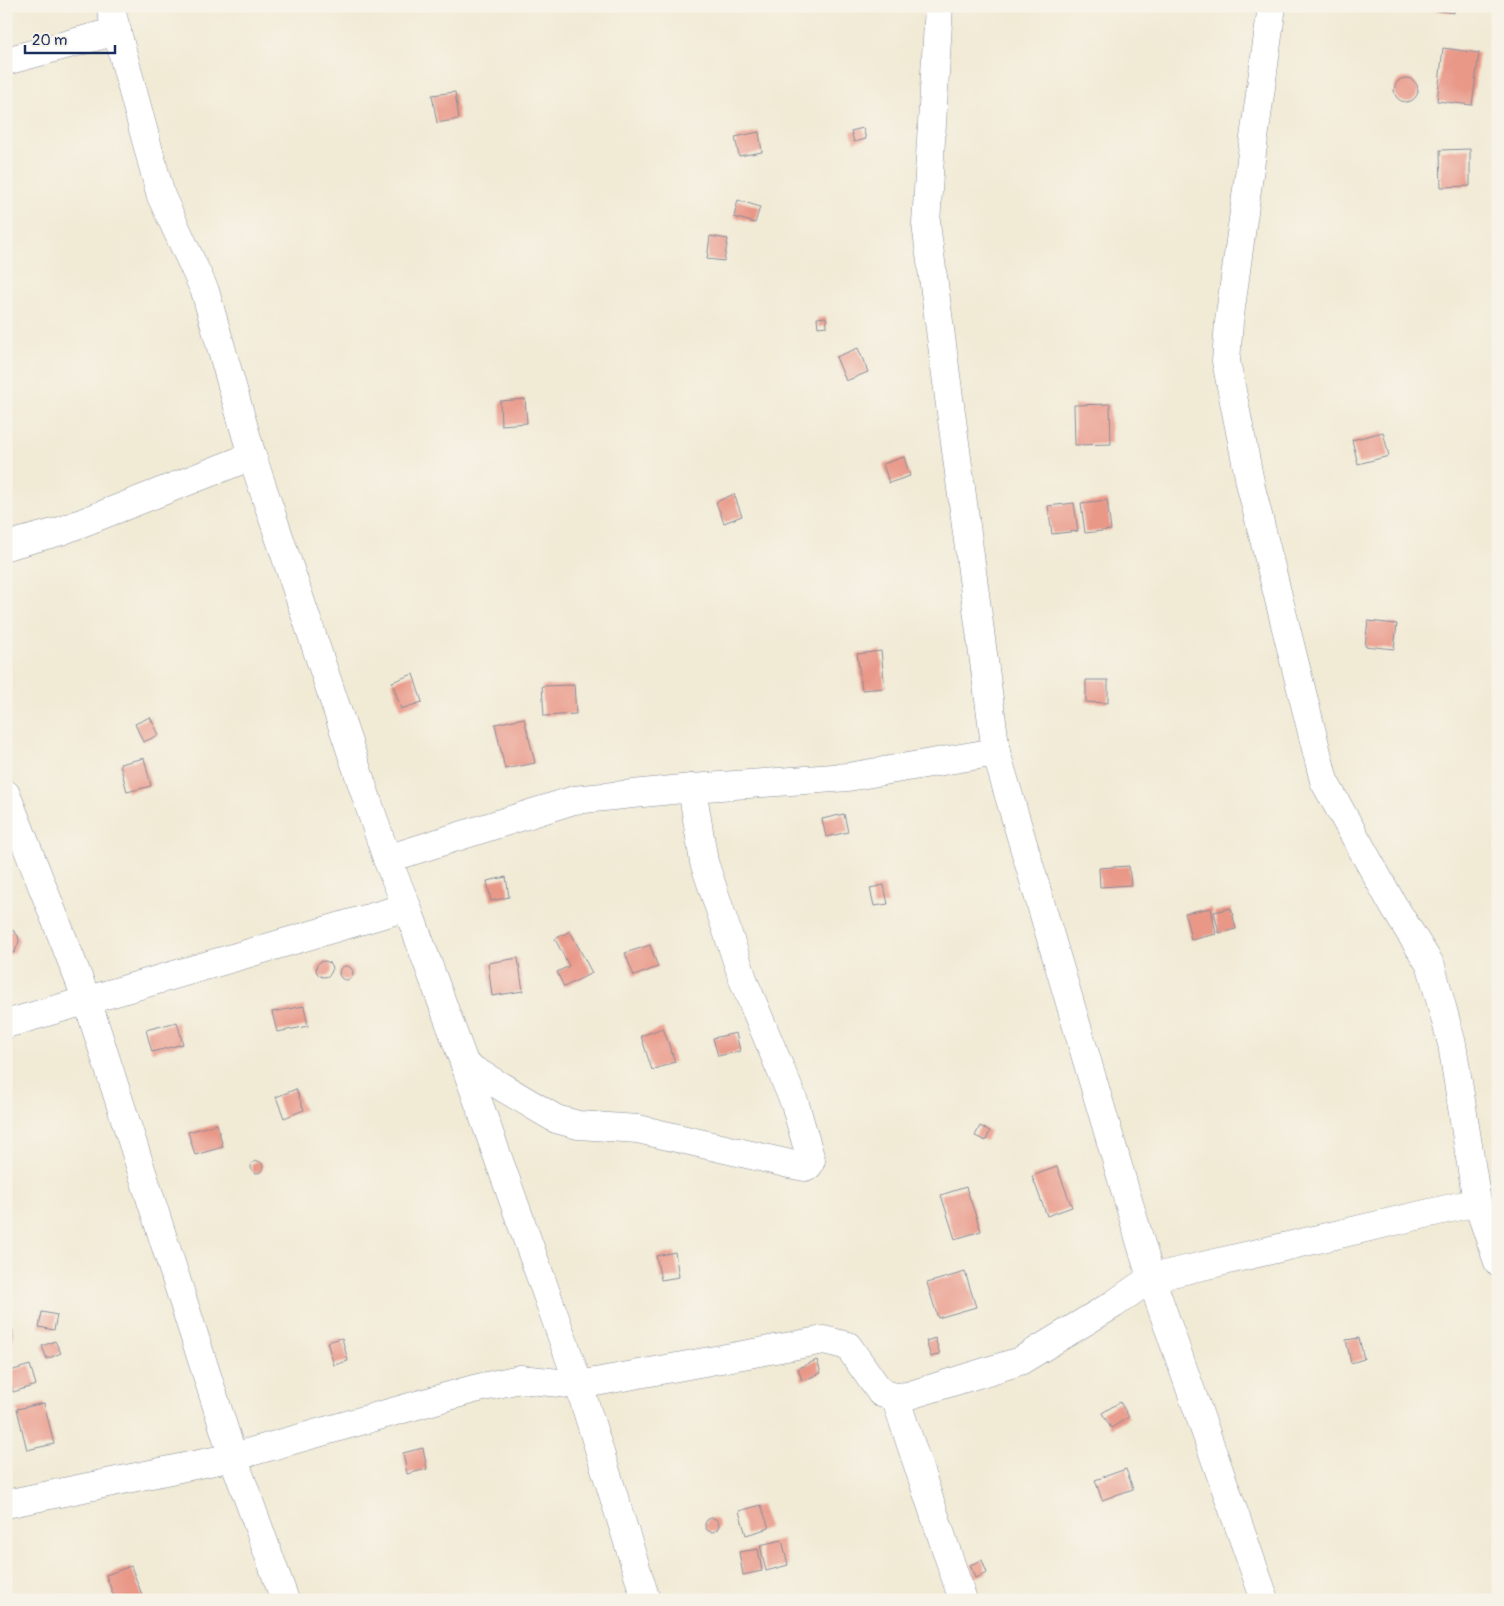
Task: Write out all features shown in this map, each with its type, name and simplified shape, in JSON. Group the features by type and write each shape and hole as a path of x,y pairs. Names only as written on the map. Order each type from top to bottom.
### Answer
{"street":[{"path":"939,6 926,224 996,752 1151,1278 1265,1600"},
{"path":"1272,6 1229,322 1226,361 1251,487 1324,781 1431,966 1452,1044 1477,1202 1498,1262"},
{"path":"6,61 114,19 161,196 205,290 252,456 388,859 465,1065 579,1386 646,1600"},
{"path":"6,546 61,532 252,456"},
{"path":"388,859 574,800 692,788 848,777 996,752"},
{"path":"465,1065 556,1119 578,1125 638,1129 794,1165 805,1167 809,1165 810,1160 795,1104 744,982 704,862 692,788"},
{"path":"6,794 87,1000 233,1457 285,1600"},
{"path":"6,1024 407,907"},
{"path":"6,1504 233,1457 474,1389 520,1379 579,1386 824,1340 848,1346 881,1393 895,1397 908,1396 1020,1361 1114,1304 1151,1278 1477,1202"},
{"path":"895,1397 963,1600"}],"building":[{"path":"1421,6 1454,6 1454,13 1421,8"},
{"path":"1443,48 1479,53 1472,105 1437,101"},
{"path":"1406,78 1415,81 1418,90 1415,99 1406,102 1397,99 1394,90 1397,81"},
{"path":"455,92 459,119 437,123 432,95"},
{"path":"863,128 866,139 854,142 851,131"},
{"path":"759,132 762,152 739,156 735,137"},
{"path":"1470,149 1470,186 1441,187 1440,150"},
{"path":"738,200 760,207 755,223 734,217"},
{"path":"710,236 728,239 724,261 707,259"},
{"path":"826,317 827,326 818,327 817,318"},
{"path":"858,348 868,372 846,381 836,357"},
{"path":"525,399 527,423 501,425 500,401"},
{"path":"1110,404 1111,444 1075,445 1074,405"},
{"path":"1383,432 1389,456 1358,464 1352,440"},
{"path":"904,457 910,476 889,483 883,464"},
{"path":"734,494 742,516 724,523 716,502"},
{"path":"1107,500 1111,530 1085,533 1081,503"},
{"path":"1074,503 1078,531 1052,534 1048,506"},
{"path":"1368,621 1397,624 1394,649 1365,646"},
{"path":"881,651 885,688 862,690 857,654"},
{"path":"413,674 422,702 401,709 392,682"},
{"path":"1086,680 1108,680 1108,703 1086,702"},
{"path":"574,685 576,714 544,716 542,686"},
{"path":"150,717 159,735 143,742 135,724"},
{"path":"524,718 535,763 505,769 495,724"},
{"path":"144,758 151,786 127,792 120,764"},
{"path":"844,814 848,832 826,837 822,819"},
{"path":"1129,866 1131,885 1100,887 1099,868"},
{"path":"506,877 509,897 491,901 487,881"},
{"path":"884,885 888,904 874,906 870,888"},
{"path":"1211,908 1216,934 1191,940 1185,913"},
{"path":"1231,908 1236,929 1219,933 1214,912"},
{"path":"6,928 14,931 19,941 15,952 6,956"},
{"path":"570,931 592,973 564,987 557,972 569,966 555,939"},
{"path":"650,945 658,967 634,976 625,953"},
{"path":"518,958 523,991 492,996 488,963"},
{"path":"324,961 332,969 324,977 316,969"},
{"path":"343,966 349,966 353,973 349,980 343,980 339,976 339,970"},
{"path":"304,1006 308,1026 277,1032 272,1012"},
{"path":"177,1022 183,1044 152,1052 146,1030"},
{"path":"663,1028 675,1062 652,1070 641,1036"},
{"path":"736,1033 740,1051 718,1056 713,1038"},
{"path":"296,1089 304,1110 284,1118 276,1097"},
{"path":"217,1124 223,1147 195,1155 188,1132"},
{"path":"980,1126 990,1131 986,1141 975,1136"},
{"path":"259,1161 262,1162 262,1172 255,1173 252,1172 251,1165 252,1162"},
{"path":"1057,1167 1072,1207 1047,1216 1032,1176"},
{"path":"966,1187 981,1231 955,1239 941,1195"},
{"path":"675,1252 679,1277 661,1280 656,1256"},
{"path":"965,1272 976,1307 938,1318 927,1283"},
{"path":"42,1312 57,1315 54,1330 39,1327"},
{"path":"6,1330 13,1330 12,1346 6,1346"},
{"path":"342,1338 348,1361 334,1365 327,1342"},
{"path":"935,1338 940,1354 931,1357 926,1341"},
{"path":"1359,1338 1364,1359 1351,1363 1346,1340"},
{"path":"55,1341 61,1353 47,1359 42,1346"},
{"path":"817,1360 821,1373 802,1381 798,1368"},
{"path":"30,1365 36,1385 13,1392 7,1372"},
{"path":"1120,1402 1129,1417 1111,1428 1102,1413"},
{"path":"44,1403 54,1444 27,1450 17,1409"},
{"path":"423,1448 427,1469 407,1474 403,1453"},
{"path":"1126,1469 1133,1489 1102,1500 1095,1480"},
{"path":"761,1505 769,1528 746,1535 739,1511"},
{"path":"709,1518 715,1518 719,1525 715,1532 709,1532 705,1528 705,1522"},
{"path":"782,1540 788,1565 766,1571 760,1545"},
{"path":"758,1549 762,1571 743,1575 739,1552"},
{"path":"982,1560 987,1573 975,1578 970,1565"},
{"path":"131,1566 144,1600 115,1600 106,1575"}]}
